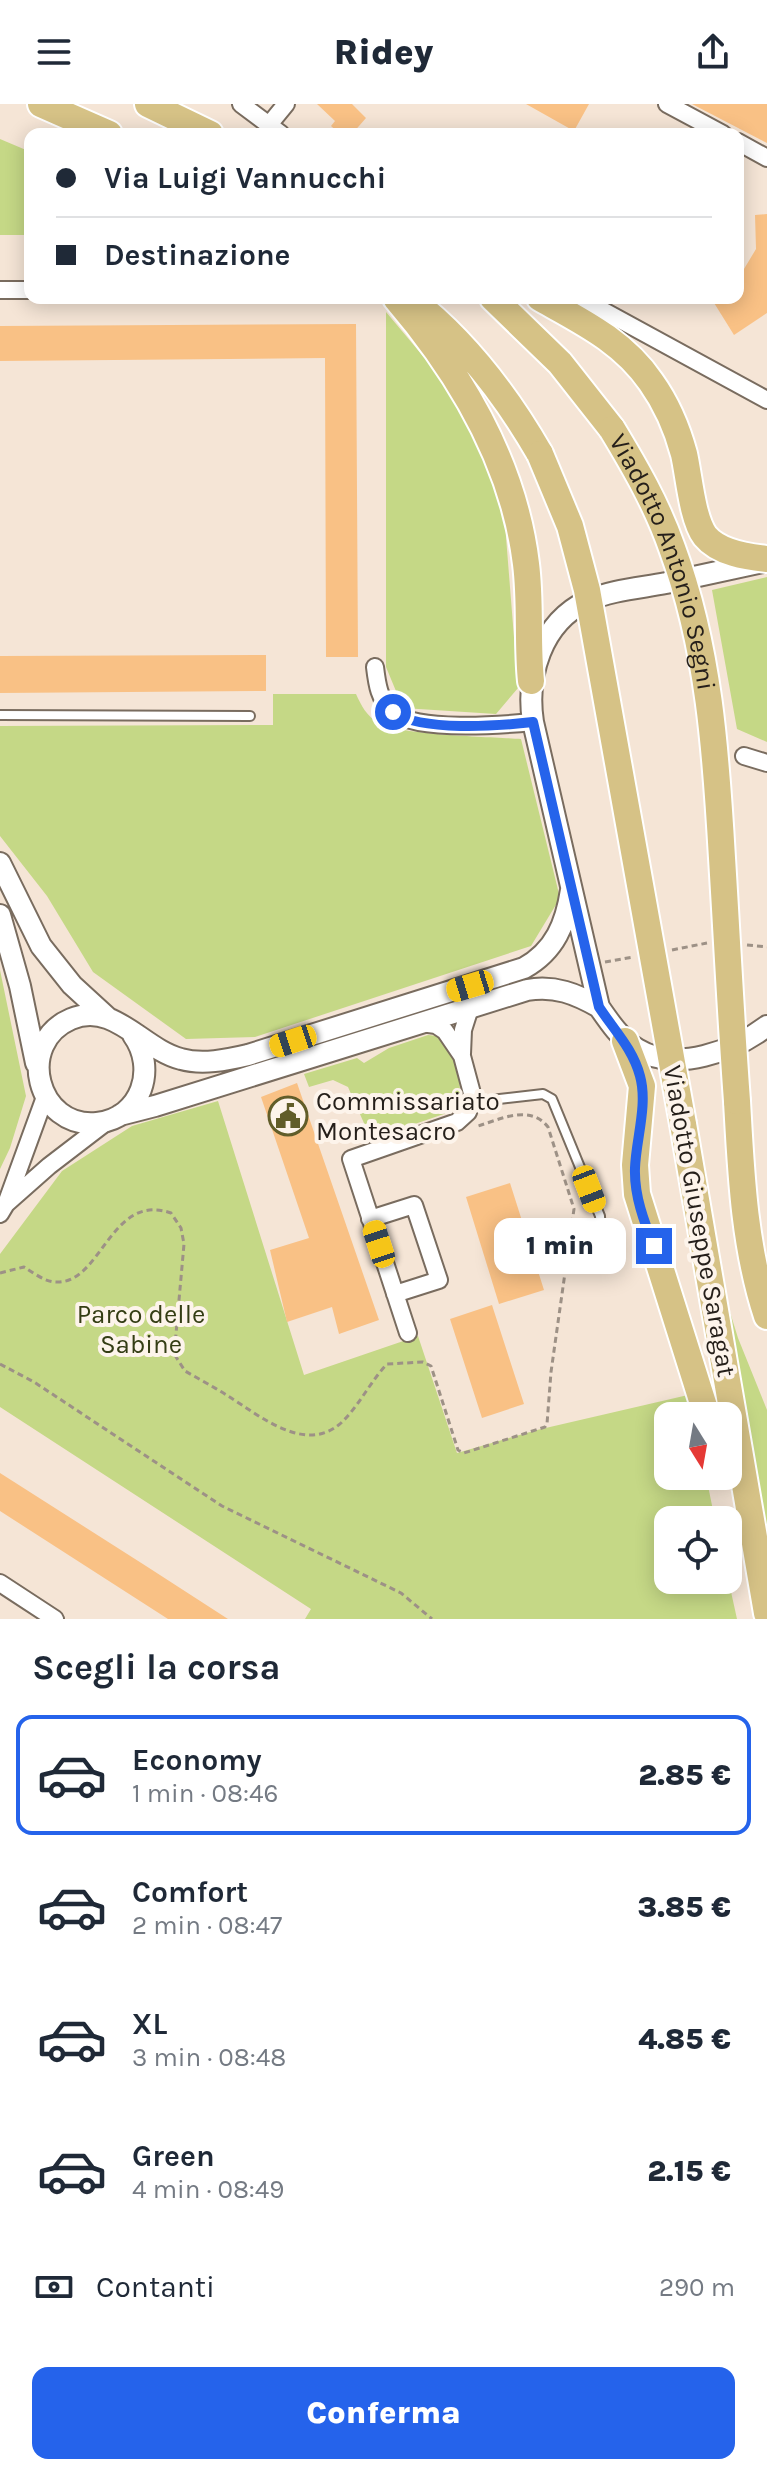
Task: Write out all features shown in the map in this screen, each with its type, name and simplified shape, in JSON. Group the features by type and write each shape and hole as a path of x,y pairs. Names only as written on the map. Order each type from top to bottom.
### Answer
{"main road":[{"path":"41,104 95,128"},
{"path":"148,104 198,128"},
{"path":"401,304 464,392 491,440 504,471 517,512 525,553 531,681"},
{"name":"Viadotto Giuseppe Saragat","path":"416,304 480,364 540,454 570,526 586,581 766,1607"},
{"name":"Viadotto Antonio Segni","path":"499,304 560,363 612,429 658,514 688,596 709,701 720,827"},
{"path":"550,304 606,336 649,378 665,404 676,431 697,513 708,538 732,552 767,560"},
{"name":"Viadotto Giuseppe Saragat","path":"720,827 748,1233 767,1316"},
{"path":"625,1041 642,1086 635,1165 637,1194 703,1402"},
{"path":"730,1490 766,1607"}],"street":[{"path":"241,104 271,128"},
{"path":"275,128 286,104"},
{"path":"667,104 712,128"},
{"path":"744,145 767,158"},
{"path":"0,290 24,290"},
{"path":"591,304 767,400"},
{"path":"767,560 612,593 584,602 550,635 537,658 531,681 533,722 599,1007 625,1041 655,1057 686,1058 734,1045 767,1026"},
{"path":"375,667 381,697 388,708 400,717 476,727 533,722"},
{"path":"744,756 767,763"},
{"path":"0,863 41,946 72,985 108,1018"},
{"path":"37,1070 42,1047 59,1026 83,1016 119,1022 159,1051 180,1059 230,1059 516,972 538,960 555,940 567,913 571,890"},
{"path":"0,915 45,1097 59,1112 73,1120 93,1123 155,1106 542,988 570,992 599,1007"},
{"path":"462,1056 463,1030 470,1008"},
{"path":"408,1333 351,1159 457,1122 468,1112 473,1102 473,1091 462,1056 445,1031 436,1025 421,1023"},
{"path":"3,1209 49,1166 136,1099 145,1077 144,1055 133,1035"},
{"path":"3,1209 45,1097"},
{"path":"370,1219 414,1205 439,1280 395,1294"},
{"path":"0,1583 55,1619"}],"lane":[{"path":"0,715 250,716"},
{"path":"473,1102 543,1094 552,1099 600,1216 602,1256"}],"path":[{"path":"680,948 700,944"},
{"path":"745,945 767,947"},
{"path":"600,963 634,957"},
{"path":"0,1273 24,1267 52,1282 67,1281 78,1274 125,1222 150,1209 171,1213 181,1228 184,1244 175,1345 176,1357 185,1371 276,1427 309,1434 326,1431 342,1422 387,1364 423,1362 431,1366 458,1450 464,1453 545,1427 549,1421 551,1372 574,1209 548,1127 541,1120 524,1114 477,1126"},
{"path":"0,1364 34,1382 222,1506 401,1593 432,1619"}],"green space":[{"path":"0,139 24,149 24,235 0,235"},
{"path":"386,312 454,393 503,499 518,688 496,714 403,708 386,667"},
{"path":"767,577 767,742 737,729 712,590"},
{"path":"273,694 356,694 371,717 389,727 425,733 521,739 560,898 531,946 255,1037 186,1039 93,972 47,896 0,836 0,726 273,725"},
{"path":"0,970 26,1096 0,1169"},
{"path":"428,1035 438,1036 453,1059 460,1087 458,1104 444,1114 371,1139 348,1087 333,1080 309,1087 304,1074 357,1058 364,1063 389,1048"},
{"name":"Parco delle Sabine","path":"218,1101 304,1375 418,1336 457,1453 537,1430 654,1403 654,1490 709,1490 712,1506 654,1506 654,1594 732,1594 737,1619 305,1619 311,1609 0,1407 0,1254 62,1171 132,1126"},
{"path":"726,1299 767,1410 767,1530"},
{"name":"Parco delle Sabine","path":"688,1395 689,1402 658,1402"}],"building":[{"path":"317,104 352,104 366,118 357,128 333,128 331,126 335,121"},
{"path":"526,104 589,104 576,128 569,128"},
{"path":"692,104 767,104 767,143 744,131 744,128 738,128"},
{"path":"767,214 767,313 734,335 715,304 744,304 744,269 756,249 755,215"},
{"path":"356,324 358,657 326,657 325,358 0,361 0,326"},
{"path":"266,655 266,691 0,693 0,656"},
{"path":"297,1083 379,1320 339,1334 332,1307 287,1322 270,1250 309,1238 261,1097"},
{"path":"510,1183 544,1290 499,1304 466,1197"},
{"path":"492,1305 524,1404 482,1418 450,1319"},
{"path":"0,1473 228,1619 168,1619 0,1511"}],"place":[{"name":"Commissariato Montesacro","path":"288,1116"}],"route":[{"path":"393,712 410,720 464,726 533,722 599,1007 625,1041 640,1073 643,1092 635,1179 654,1246"}]}
